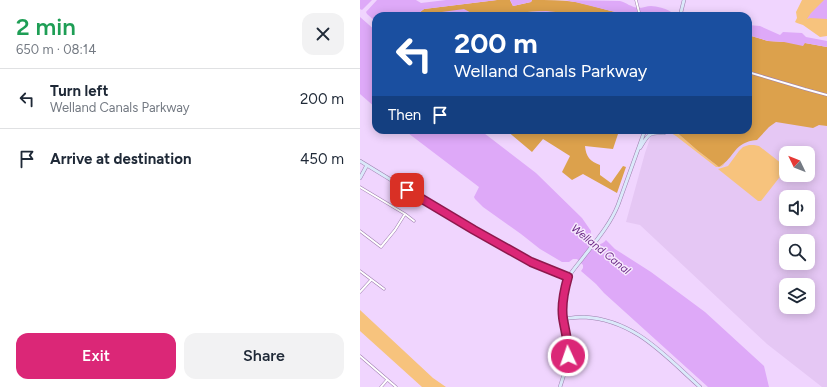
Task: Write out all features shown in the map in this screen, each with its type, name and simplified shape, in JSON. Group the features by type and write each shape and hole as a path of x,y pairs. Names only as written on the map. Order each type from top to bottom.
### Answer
{"main road":[{"path":"681,12 684,0"},
{"path":"560,387 566,368 568,350 563,319 562,300 568,277 614,215 644,134"},
{"path":"636,154 649,134"},
{"path":"360,161 486,238 531,262 568,277"},
{"path":"360,178 367,165"},
{"path":"563,319 582,317 604,320 628,328 652,345 700,387"}],"street":[{"path":"636,1 639,12"},
{"path":"752,73 827,95"},
{"path":"360,188 405,214 414,221"},
{"path":"360,231 381,247 395,230 405,214"},
{"path":"360,271 384,289"},
{"path":"360,292 371,280"},
{"path":"360,356 396,387"},
{"path":"381,387 387,380"}],"shaded area":[{"path":"497,0 510,0 513,6 531,2 532,0 554,0 582,3 617,12 420,12 424,9"},
{"path":"802,0 827,0 827,36 820,37 803,25 795,22 797,18 796,12"},
{"path":"752,36 768,41 805,43 827,47 827,126 819,125 813,128 776,122 757,140 749,141 735,150 729,159 719,167 679,134 752,134"},
{"path":"752,113 827,126 827,387 822,387 767,344 640,225 626,222 652,134 752,134"},
{"path":"511,134 618,134 613,149 585,146 586,153 589,158 600,165 600,175 611,183 623,166 626,167 617,193 583,174 572,180 562,172 570,156 543,139 532,152"},
{"path":"673,134 679,134 719,167 716,167"},
{"path":"749,145 759,146 779,162 779,178 761,201 758,201 718,169 728,166 743,147"},
{"path":"360,310 433,378 446,387 422,387 360,331"}],"water":[{"path":"360,0 372,0 362,10 360,9"},
{"path":"377,0 416,0 421,3 446,0 497,0 424,9 420,12 372,12 372,18 366,12"},
{"path":"510,0 532,0 531,2 513,6"},
{"path":"564,0 620,1 633,7 659,7 671,12 615,12"},
{"path":"824,0 827,0 827,19 807,19 811,13"},
{"path":"464,9 470,12 442,12"},
{"path":"546,11 556,12 529,12"},
{"path":"360,17 372,28 372,104 360,94"},
{"path":"752,25 760,26 780,35 783,32 802,33 806,37 827,41 827,47 805,43 803,46 784,42 768,41 752,36"},
{"name":"Welland Canal","path":"409,134 485,134 536,173 582,218 591,231 591,238 595,243 600,244 606,240 615,249 651,272 705,312 764,366 769,387 708,387 581,271 583,265 577,259 573,259 569,262 562,262 540,249 483,207 474,197 479,187"}],"route":[{"path":"407,190 531,262 568,277 562,300 562,307 568,344 568,356"}]}
